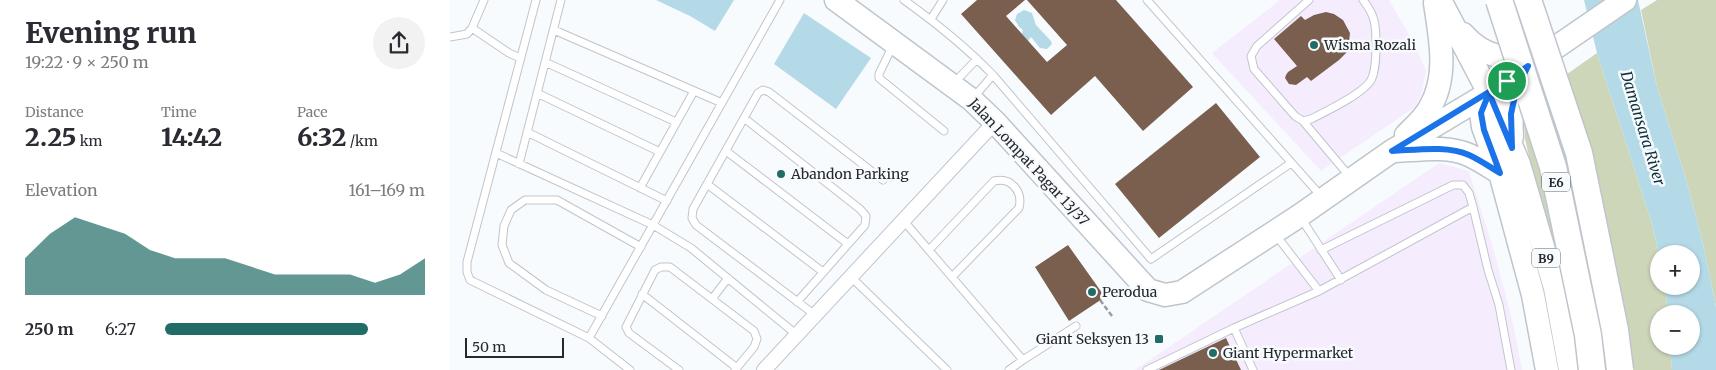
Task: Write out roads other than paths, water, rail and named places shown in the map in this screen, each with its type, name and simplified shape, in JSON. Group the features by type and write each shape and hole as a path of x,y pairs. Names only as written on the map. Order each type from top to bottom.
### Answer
{"highway":[{"name":"E6","path":"1499,0 1552,167 1588,336 1592,370"},
{"name":"E6","path":"1528,0 1578,153 1615,330 1620,370"}],"main road":[{"name":"Jalan Lompat Pagar 13/37","path":"836,0 972,100 995,122 1148,290 1165,295 1182,292 1274,233"},
{"path":"1392,151 1429,109 1440,82 1442,49 1435,0"},
{"name":"B9","path":"1440,0 1489,93 1519,164 1555,288 1570,370"},
{"path":"1274,233 1392,151 1489,93 1625,0"},
{"path":"1450,20 1468,40 1484,52 1506,59 1533,63"},
{"path":"1512,148 1511,114 1516,91 1533,63"},
{"name":"B9","path":"1489,93 1481,113 1484,130 1500,173 1533,294 1546,370"},
{"path":"1392,151 1430,149 1468,154 1500,173"}],"street":[{"path":"764,370 995,122"}],"lane":[{"path":"450,37 467,34 472,28 484,0"},
{"path":"536,0 467,262 467,272 470,280 589,338 630,370"},
{"path":"519,164 561,0"},
{"path":"589,338 780,0"},
{"path":"904,0 931,19 994,75 1151,259 1291,163"},
{"path":"931,19 943,0"},
{"path":"1147,0 1324,199"},
{"path":"1309,0 1256,46 1251,56 1254,68 1295,116 1303,121 1352,180"},
{"path":"1303,121 1311,119 1354,96 1372,80 1376,55 1376,24 1370,9 1363,0"},
{"path":"472,28 509,54 520,58"},
{"path":"554,30 722,103"},
{"path":"894,43 888,53 879,78 944,131"},
{"path":"952,85 977,59"},
{"path":"545,62 676,122"},
{"path":"972,100 994,75"},
{"path":"815,315 696,224 692,218 693,209 758,93 763,90 769,92 883,180"},
{"path":"640,188 694,91"},
{"path":"537,93 660,152"},
{"path":"744,118 860,209 866,216 865,224 797,302"},
{"path":"528,132 667,201"},
{"path":"726,151 848,244"},
{"path":"496,153 653,225 691,248 797,335"},
{"path":"929,250 994,181 1002,179 1012,183 1016,188 1020,202 1019,208 952,277"},
{"path":"707,184 823,272"},
{"path":"1321,250 1453,184 1463,185 1469,193 1488,270 1499,305 1511,370"},
{"path":"602,316 546,290 509,263 502,245 504,226 510,210 525,200 557,200 641,247"},
{"path":"1147,370 1234,328 1319,292 1473,207"},
{"path":"1299,216 1340,280"},
{"path":"903,220 1023,360"},
{"path":"1274,233 1319,292"},
{"path":"642,294 736,369 754,347 757,339 754,331 670,267 661,266 655,270 642,294 626,327 629,334 679,370"},
{"path":"851,277 947,370"},
{"path":"712,299 728,278"},
{"path":"1009,370 1076,326"},
{"path":"1234,328 1253,370"}],"water":[{"path":"656,0 734,0 715,31 690,16"},
{"name":"Damansara River","path":"1584,0 1638,0 1657,87 1686,179 1703,244 1716,307 1716,370 1672,370 1671,355 1700,355 1700,305 1667,305 1666,295 1700,295 1700,245 1657,245 1652,224 1597,53"},
{"path":"1024,10 1032,13 1036,25 1051,41 1052,44 1047,49 1040,48 1031,37 1028,41 1021,37 1023,30 1015,20 1017,14"},
{"path":"804,13 871,58 836,109 774,64"}],"place":[{"name":"Wisma Rozali","path":"1314,45"},
{"name":"Abandon Parking","path":"781,174"},
{"name":"Perodua","path":"1092,292"},
{"name":"Giant Seksyen 13","path":"1159,339"},
{"name":"Giant Hypermarket","path":"1213,353"}]}
